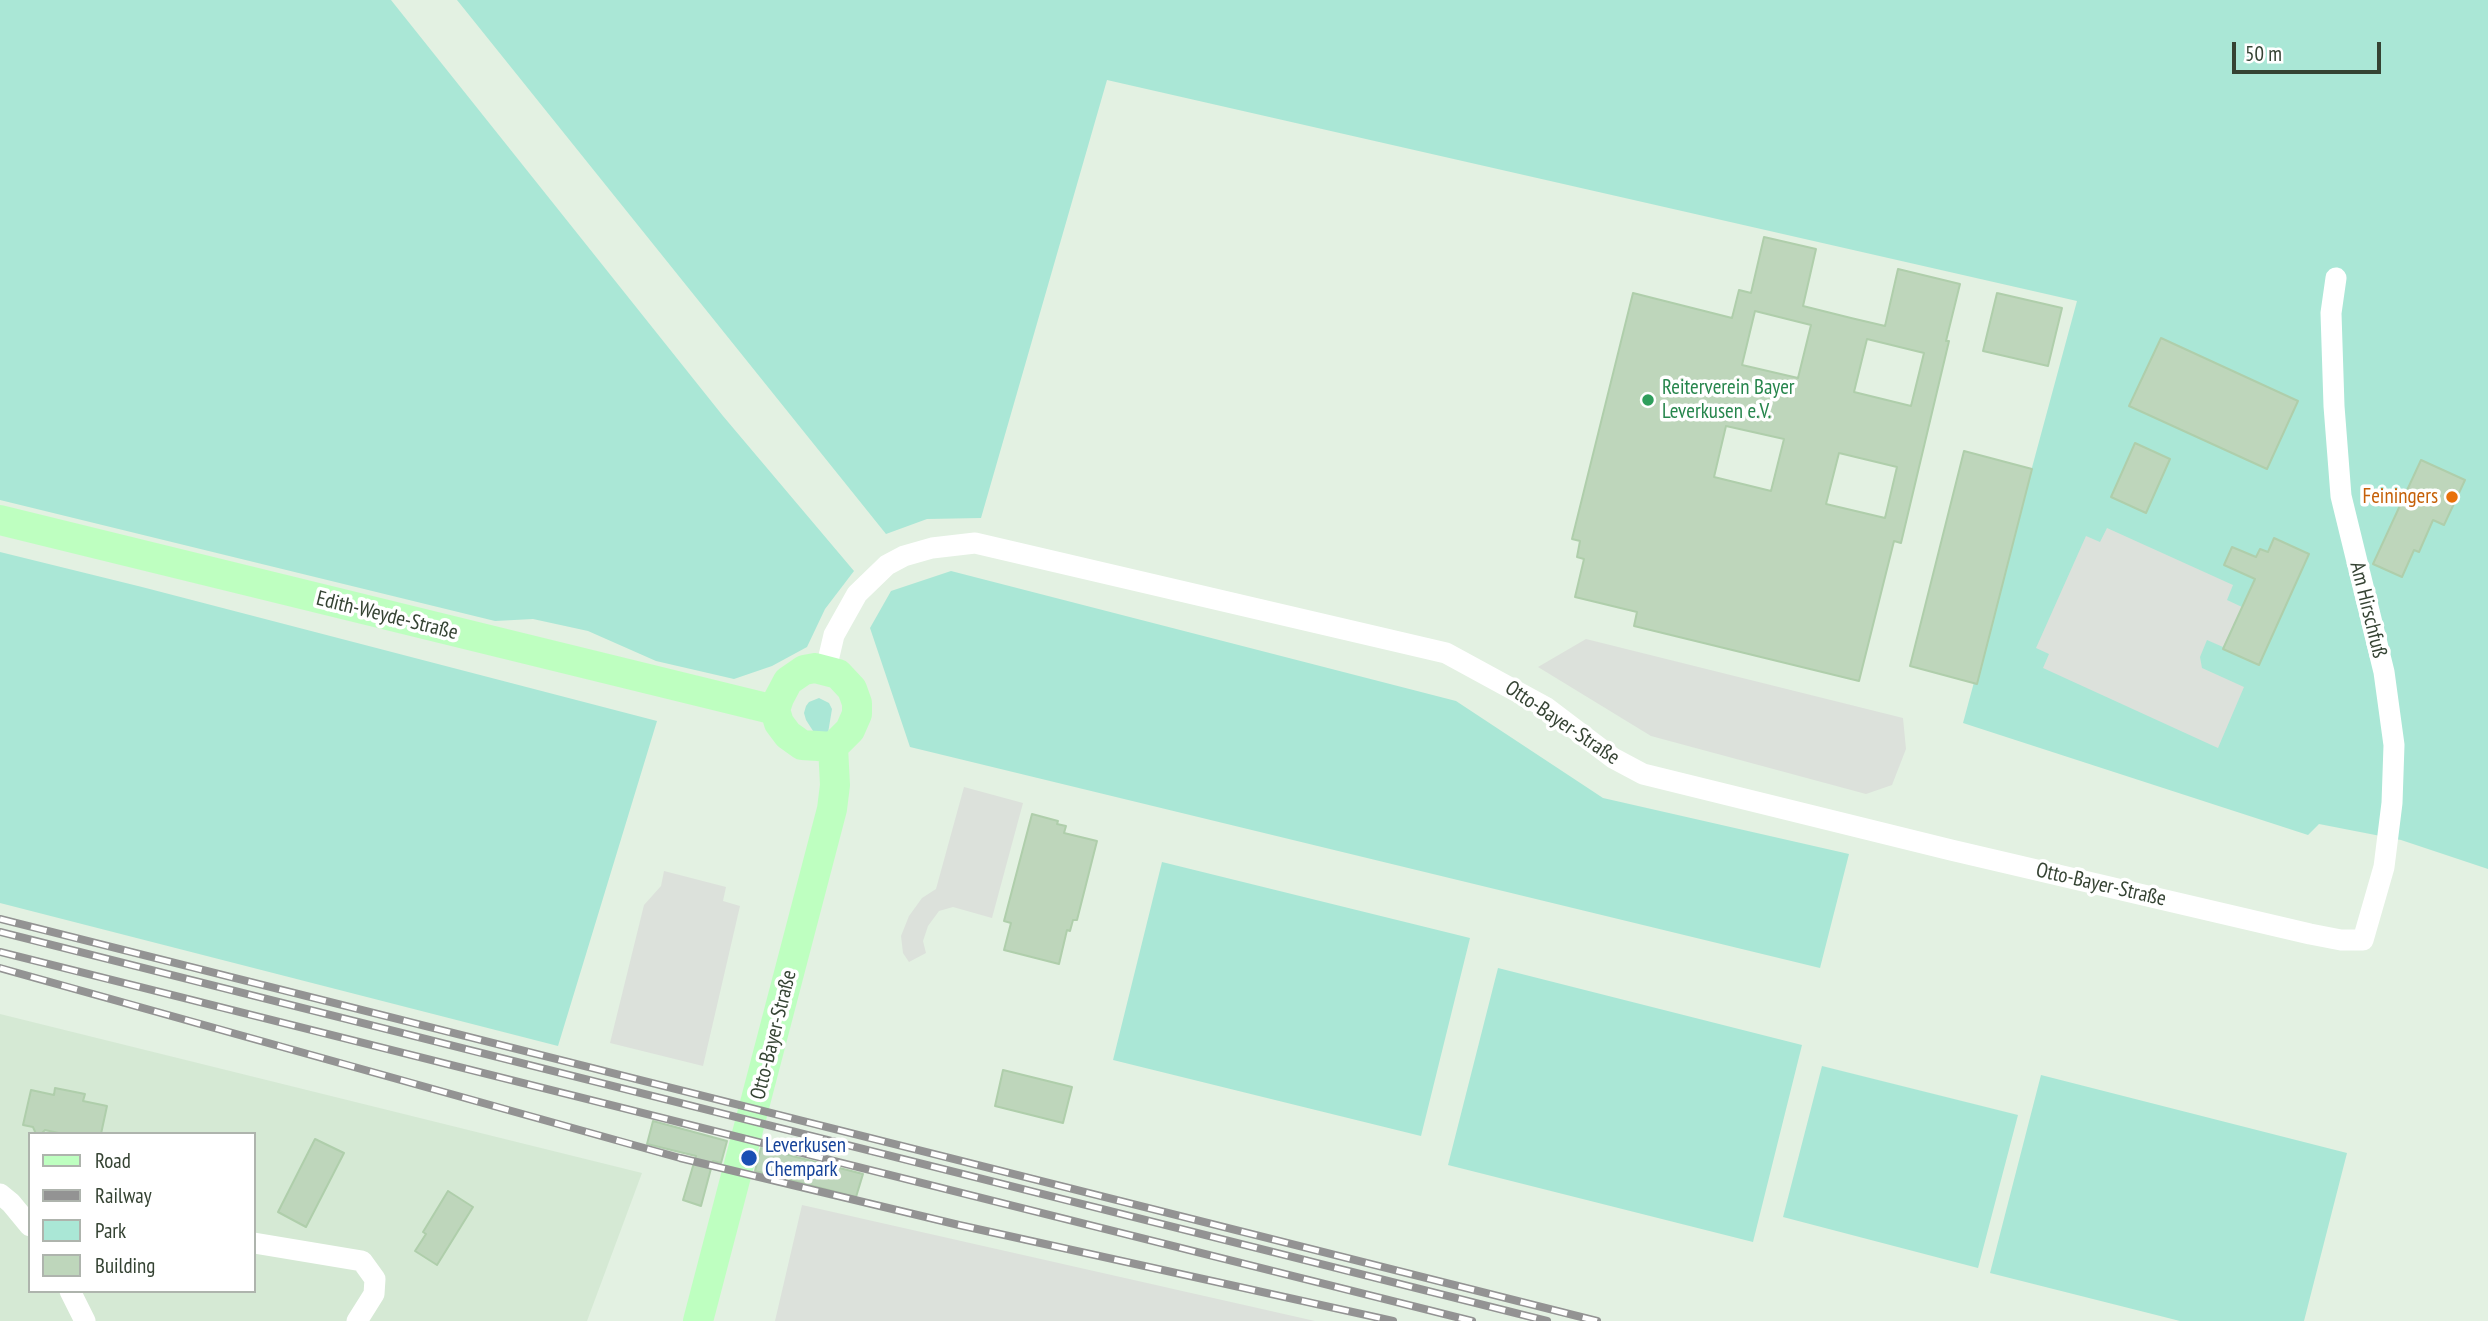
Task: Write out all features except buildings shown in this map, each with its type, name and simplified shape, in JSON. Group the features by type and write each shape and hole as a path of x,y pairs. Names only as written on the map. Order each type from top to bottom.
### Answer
{"street":[{"name":"Am Hirschfuß","path":"2336,278 2331,313 2341,496 2384,672 2394,745 2392,803 2384,867 2363,940"},
{"name":"Edith-Weyde-Straße","path":"0,520 775,710"},
{"name":"Otto-Bayer-Straße","path":"825,669 834,635 857,594 887,565 904,556 932,548 975,543 1446,653 1547,708 1613,758 1643,774 2310,934 2342,940 2363,940"},
{"path":"825,669 838,674 848,683 857,703 857,714 850,730 833,747 802,745 788,735 779,723 775,710 788,681 804,670 825,669"},
{"name":"Otto-Bayer-Straße","path":"698,1321 733,1196 832,809 835,785 833,747"},
{"path":"0,1194 28,1224"},
{"path":"256,1243 362,1261 375,1279 374,1294 357,1321"},
{"path":"70,1293 85,1321"}],"shaded area":[{"path":"2107,528 2233,585 2227,600 2242,607 2223,647 2207,640 2200,657 2202,668 2244,687 2218,748 2043,668 2049,654 2036,648 2086,536 2100,542"},
{"path":"1586,639 1903,718 1906,749 1892,785 1866,794 1651,736 1538,667"},
{"path":"964,787 1023,803 992,918 953,907 939,911 928,926 923,941 926,953 909,962 903,953 901,936 909,916 922,898 936,889"},
{"path":"664,871 726,887 723,901 740,906 703,1066 610,1043 644,905 661,886"},
{"path":"0,1014 642,1173 587,1321 0,1321"},
{"path":"802,1205 1315,1321 775,1321"}],"green space":[{"path":"0,0 391,0 723,416 854,571 825,609 807,647 772,666 734,679 656,661 588,631 533,619 495,621 0,500"},
{"path":"457,0 2488,0 2488,869 2401,840 2319,824 2308,835 1963,723 2077,301 1107,80 981,518 927,519 886,534"},
{"path":"0,552 657,721 558,1046 0,903"},
{"path":"951,571 1456,701 1603,798 1849,854 1820,968 910,747 870,628 891,591"},
{"path":"819,698 829,703 832,709 828,733 815,734 804,713 809,702"},
{"path":"1162,862 1470,938 1421,1136 1113,1060"},
{"path":"1498,968 1802,1045 1753,1242 1448,1165"},
{"path":"1822,1066 2018,1115 1978,1268 1783,1217"},
{"path":"2041,1075 2347,1153 2304,1321 2180,1321 1990,1273"}],"railway":[{"path":"0,919 1597,1321"},
{"path":"0,932 1547,1321"},
{"path":"0,952 1472,1321"},
{"path":"0,968 680,1158 959,1225 1393,1321"}],"place":[{"name":"Reiterverein Bayer Leverkusen e.V.","path":"1648,400"},
{"name":"Feiningers","path":"2452,497"},
{"name":"Leverkusen Chempark","path":"749,1158"}]}
